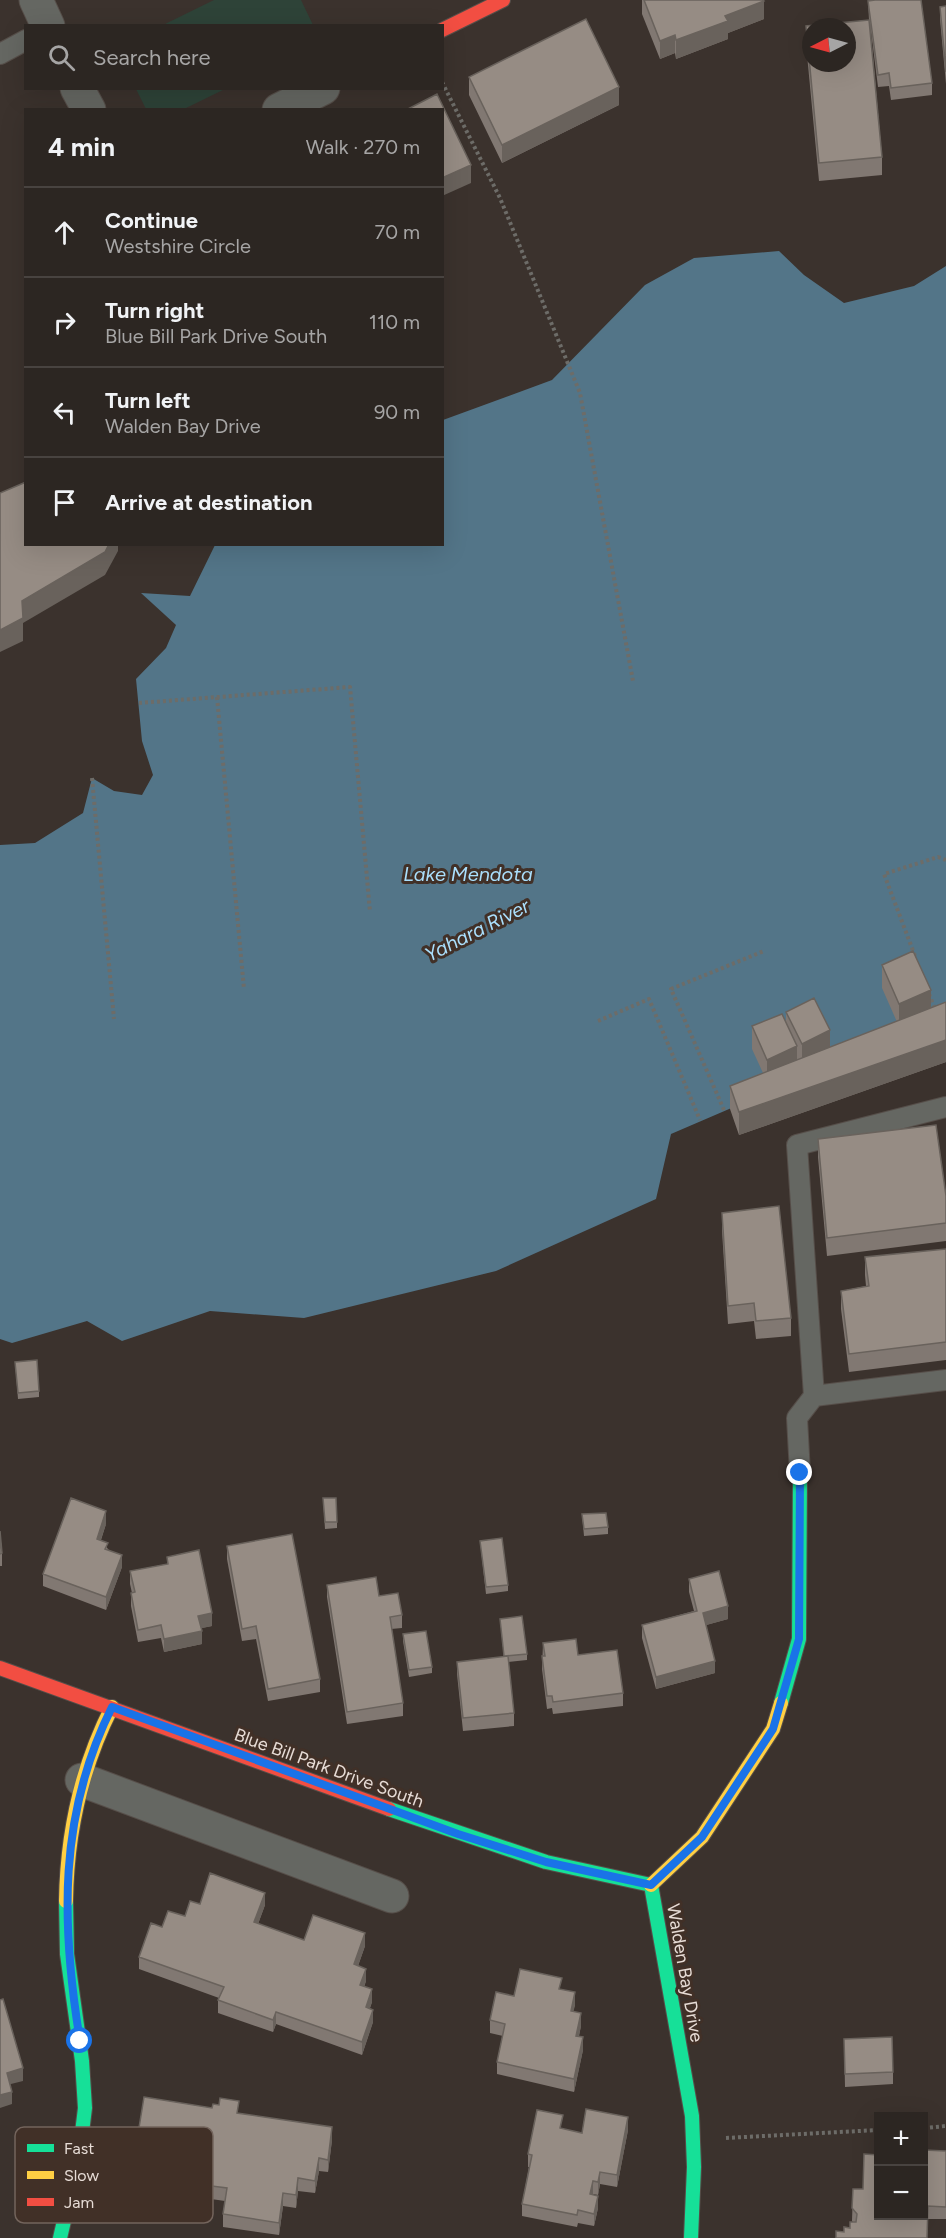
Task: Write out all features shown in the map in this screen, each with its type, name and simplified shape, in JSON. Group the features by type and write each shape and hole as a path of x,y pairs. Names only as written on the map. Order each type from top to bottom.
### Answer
{"street":[{"path":"36,0 47,24"},
{"path":"444,29 503,0"},
{"path":"78,90 88,108"},
{"path":"283,108 319,90"},
{"name":"Walden Bay Drive","path":"692,2238 692,2116 651,1885 702,1837 773,1729 799,1639 800,1473"},
{"name":"Blue Bill Park Drive South","path":"0,1668 458,1834 546,1862 651,1885"},
{"path":"82,2127 85,2108 80,2041 70,1980 67,1925 74,1814 94,1744 112,1707"},
{"path":"82,1780 392,1896"},
{"path":"60,2238 64,2223"}],"lane":[{"path":"0,54 24,41"},
{"path":"800,1473 797,1418 814,1396 797,1144 946,1107"},
{"path":"814,1396 946,1380"}],"path":[{"path":"444,86 500,198 580,393 633,681"},
{"path":"139,703 350,687 370,912"},
{"path":"217,697 244,989"},
{"path":"92,778 114,1019"},
{"path":"917,961 884,874 938,857 946,860"},
{"path":"724,1110 671,989 764,951"},
{"path":"925,983 938,1016"},
{"path":"598,1021 649,999 700,1120"},
{"path":"928,2128 946,2126"},
{"path":"693,2140 874,2130"}],"green space":[{"path":"214,0 301,0 313,24 165,24"},
{"path":"136,90 223,90 186,108 146,108"}],"water":[{"name":"Lake Mendota","path":"779,251 804,275 844,303 914,286 946,266 946,1016 671,1134 656,1199 496,1271 304,1318 210,1311 122,1341 87,1321 12,1343 0,1339 0,845 35,843 83,813 92,778 114,791 142,795 153,775 142,741 136,679 166,648 176,625 141,593 190,596 215,546 444,546 444,420 552,380 645,285 694,258"}],"building":[{"path":"644,0 764,1 725,16 728,21 676,40 675,35 660,41"},
{"path":"921,0 932,83 891,88 889,73 878,75 868,1"},
{"path":"946,6 946,72 940,7"},
{"path":"586,19 619,87 502,145 469,77"},
{"path":"869,20 882,157 819,163 810,72 856,72 856,21"},
{"path":"437,94 444,108 410,108"},
{"path":"444,109 471,165 444,177"},
{"path":"24,483 24,546 108,546 105,552 22,601 23,618 0,630 0,493"},
{"path":"913,951 931,990 899,1004 882,965"},
{"path":"814,998 830,1030 802,1044 786,1012"},
{"path":"946,1002 946,1040 739,1112 730,1086"},
{"path":"782,1014 797,1046 767,1060 752,1026"},
{"path":"936,1125 946,1196 946,1223 827,1238 818,1139"},
{"path":"779,1206 791,1318 756,1321 754,1303 728,1306 722,1213"},
{"path":"946,1249 946,1342 849,1354 841,1291 869,1286 865,1257"},
{"path":"37,1360 39,1391 18,1393 15,1362"},
{"path":"71,1498 106,1511 97,1539 108,1543 105,1549 122,1555 106,1597 43,1574"},
{"path":"323,1498 336,1498 337,1522 325,1522"},
{"path":"606,1513 608,1527 584,1529 582,1514"},
{"path":"0,1531 2,1553 0,1554"},
{"path":"292,1534 320,1679 268,1689 256,1626 242,1629 227,1546"},
{"path":"502,1538 508,1585 486,1587 480,1541"},
{"path":"199,1550 212,1613 198,1616 202,1631 164,1639 161,1625 138,1630 131,1593 135,1592 130,1571 168,1564 167,1557"},
{"path":"719,1571 728,1606 703,1613 715,1661 656,1677 642,1625 697,1611 689,1579"},
{"path":"376,1577 379,1596 398,1593 402,1615 390,1617 403,1703 347,1712 327,1585"},
{"path":"522,1616 527,1654 504,1656 500,1619"},
{"path":"426,1631 432,1667 409,1670 403,1634"},
{"path":"576,1639 578,1655 617,1650 623,1693 553,1702 552,1696 547,1696 542,1656 545,1656 543,1643"},
{"path":"508,1656 514,1713 463,1718 457,1662"},
{"path":"210,1873 265,1893 254,1922 304,1940 313,1915 365,1933 354,1964 366,1969 360,1985 372,1989 366,2007 373,2010 362,2042 276,2012 273,2020 218,2000 224,1987 139,1957 151,1923 162,1927 168,1911 185,1916 190,1901 200,1904"},
{"path":"520,1969 562,1978 559,1989 575,1992 571,2011 581,2013 576,2036 583,2037 574,2079 497,2062 505,2024 490,2020 496,1992 514,1996"},
{"path":"3,1999 23,2068 7,2073 12,2092 0,2095 0,2000"},
{"path":"892,2037 893,2072 845,2074 844,2039"},
{"path":"144,2097 212,2108 213,2104 219,2105 220,2098 239,2101 237,2113 332,2127 328,2160 319,2158 315,2181 298,2178 296,2195 283,2193 279,2223 223,2214 227,2188 213,2186 213,2127 139,2127"},
{"path":"586,2109 628,2117 617,2175 600,2172 598,2182 593,2181 590,2194 598,2196 594,2214 578,2210 577,2215 522,2204 532,2155 528,2154 537,2110 563,2115 560,2128 582,2133"},
{"path":"928,2150 946,2151 946,2207 928,2206"},
{"path":"864,2154 874,2155 874,2220 928,2220 927,2238 836,2238 836,2231 844,2232 844,2227 850,2228 850,2222 856,2222 857,2214 852,2208 853,2189 863,2189"}],"traffic: fast":[{"path":"781,1703 799,1639 800,1473"},
{"path":"389,1809 546,1862 651,1885"},
{"path":"651,1885 692,2116 694,2167 691,2238"},
{"path":"66,1901 67,1954 82,2061 85,2108 83,2127"},
{"path":"60,2238 64,2223"}],"traffic: slow":[{"path":"651,1885 702,1837 773,1729 781,1703"},
{"path":"66,1901 69,1851 78,1801 92,1753 112,1707"}],"traffic: jam":[{"path":"444,29 503,0"},
{"path":"0,1668 389,1809"}],"route":[{"path":"80,2041 70,1980 67,1925 70,1854 74,1814 82,1780 94,1744 112,1707 362,1801 458,1834 546,1862 651,1885 702,1837 773,1729 799,1639 800,1473"}],"water label":[{"name":"Yahara River","path":"477,930"}]}
